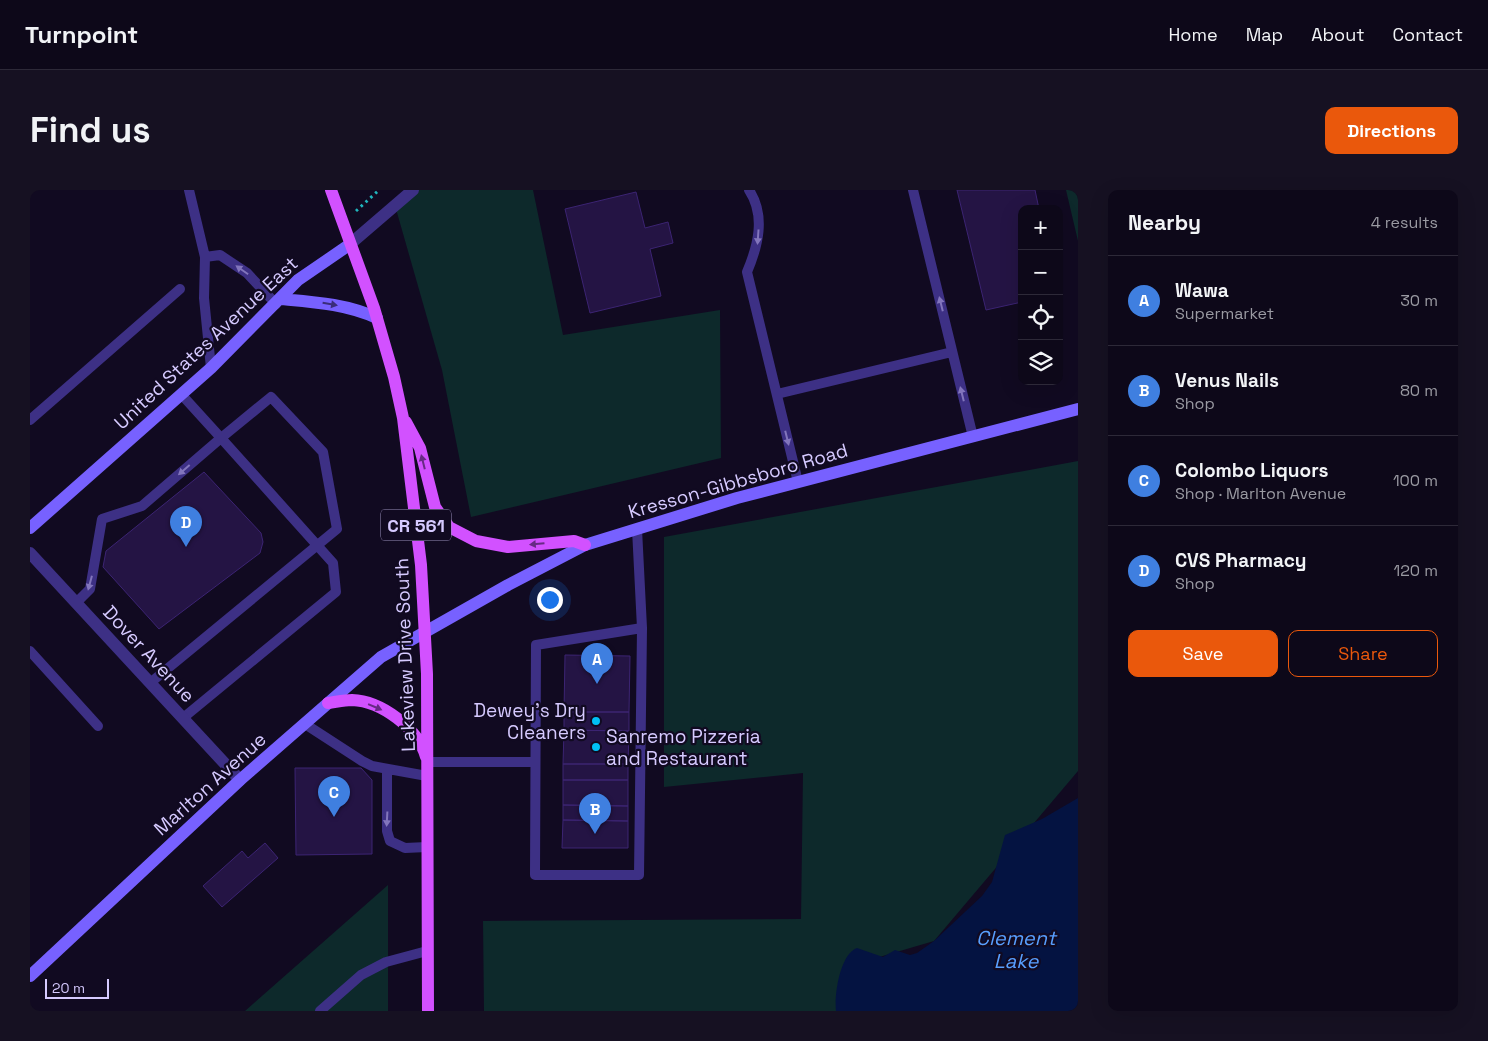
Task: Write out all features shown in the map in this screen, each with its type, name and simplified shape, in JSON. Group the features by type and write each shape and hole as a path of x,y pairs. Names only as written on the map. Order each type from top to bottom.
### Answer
{"main road":[{"name":"Lakeview Drive South","path":"331,190 349,245 377,318 403,418 421,565 428,674 428,1011"},
{"path":"403,418 420,448 435,507 449,526 476,541 508,547 574,541 584,545"},
{"path":"328,703 351,700 377,705 407,727 424,748 428,762"}],"street":[{"name":"United States Avenue East","path":"30,528 211,368 279,302 298,280 349,245 413,190"},
{"path":"279,302 341,306 360,310 377,318"},
{"name":"Kresson-Gibbsboro Road","path":"425,633 508,585 584,545 798,482 1078,410"},
{"name":"Dover Avenue","path":"30,553 240,780"},
{"name":"Marlton Avenue","path":"30,976 240,780 328,703 381,657 425,633"}],"lane":[{"path":"189,190 205,257 204,298 211,368"},
{"path":"749,190 753,196 759,222 757,248 747,272 798,482"},
{"path":"913,190 973,437"},
{"path":"205,257 220,255 247,273 279,302"},
{"path":"30,420 180,289"},
{"path":"776,394 952,352"},
{"path":"182,394 333,563 336,592 183,718"},
{"path":"76,602 90,590 102,519 142,506 271,397 323,452 337,529 150,683"},
{"path":"637,529 642,628 639,875 535,875 536,645 642,628"},
{"path":"30,651 98,726"},
{"path":"305,724 362,761 387,770 428,776"},
{"path":"428,762 536,762"},
{"path":"387,770 386,831 390,841 405,848 428,847"},
{"path":"320,1011 361,975 386,962 428,951"}],"path":[{"path":"342,223 379,190"}],"green space":[{"path":"417,190 533,190 563,335 720,310 721,458 471,517 442,370 396,209"},
{"path":"1066,190 1078,190 1078,241"},
{"path":"1078,461 1078,771 934,941 842,968 847,1011 484,1011 483,921 801,919 803,773 664,787 664,537"},
{"path":"388,885 388,1011 245,1011"}],"water":[{"name":"Clement Lake","path":"1078,798 1078,1011 836,1011 839,976 846,958 851,952 857,948 883,957 895,950 910,955 917,953 934,941 982,896 992,882 1005,835 1042,819"}],"building":[{"path":"957,190 1035,190 1038,205 1018,205 1018,303 986,310"},
{"path":"636,192 645,228 668,222 673,243 650,249 661,296 590,313 565,209"},
{"path":"204,472 261,533 263,542 260,553 159,629 103,567 106,551"},
{"path":"565,655 630,656 629,712 564,712"},
{"name":"Dewey's Dry Cleaners","path":"564,712 629,712 629,731 564,730"},
{"name":"Sanremo Pizzeria and Restaurant","path":"564,730 629,731 628,764 563,764"},
{"path":"563,764 628,764 628,780 563,780"},
{"path":"295,768 361,768 372,780 372,854 296,855"},
{"path":"563,780 628,780 628,806 563,805"},
{"path":"563,805 628,806 628,821 563,820"},
{"path":"563,820 628,821 628,848 562,848"},
{"path":"265,843 278,858 222,907 203,886 242,851 248,858"}],"place":[{"name":"CVS Pharmacy","path":"186,547"},
{"name":"Wawa","path":"597,684"},
{"name":"Dewey's Dry Cleaners","path":"596,721"},
{"name":"Sanremo Pizzeria and Restaurant","path":"596,747"},
{"name":"Colombo Liquors","path":"334,817"},
{"name":"Venus Nails","path":"595,834"}]}
